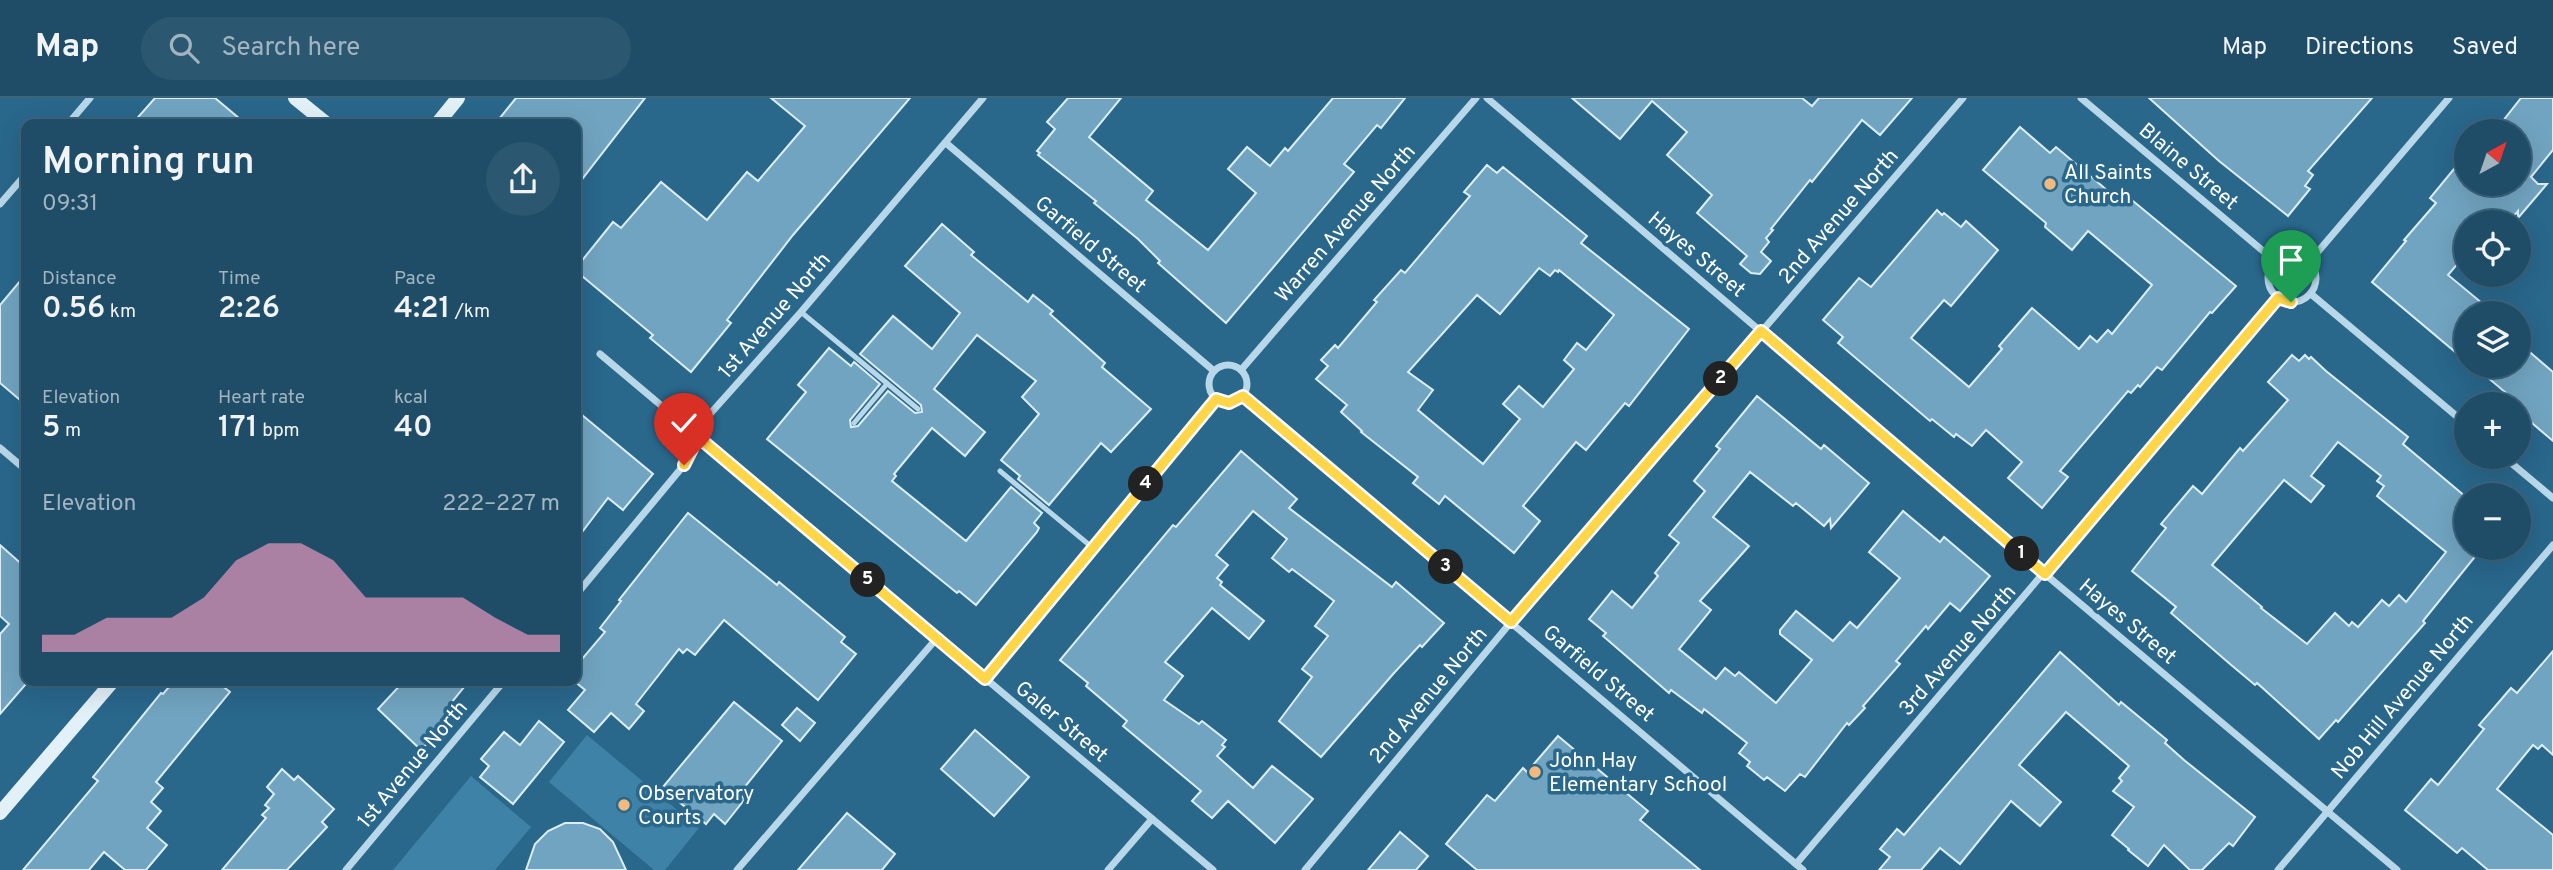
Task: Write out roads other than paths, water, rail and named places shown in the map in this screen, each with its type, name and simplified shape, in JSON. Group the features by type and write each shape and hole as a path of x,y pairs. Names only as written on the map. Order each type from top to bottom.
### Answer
{"main road":[{"path":"296,98 321,119"},
{"path":"442,119 458,98"},
{"path":"0,813 109,686"}],"street":[{"path":"72,119 90,98"},
{"name":"1st Avenue North","path":"581,589 684,465 709,414 801,312 983,98"},
{"name":"Warren Avenue North","path":"1241,370 1476,98"},
{"name":"Hayes Street","path":"1487,98 2397,870"},
{"name":"2nd Avenue North","path":"1305,870 1511,622 1963,98"},
{"name":"Blaine Street","path":"2081,98 2275,261"},
{"path":"2310,261 2449,98"},
{"name":"Garfield Street","path":"946,143 1214,371"},
{"path":"0,205 21,180"},
{"path":"2296,254 2310,261 2317,276 2311,294 2291,302 2278,298 2269,282 2270,267 2275,261 2281,256 2296,254"},
{"path":"2311,294 2454,414"},
{"name":"3rd Avenue North","path":"1800,867 2278,298"},
{"name":"Galer Street","path":"600,354 1213,870"},
{"path":"1229,365 1241,370 1247,381 1243,396 1229,403 1212,396 1209,384 1214,371 1229,365"},
{"name":"Garfield Street","path":"1243,396 1800,867"},
{"path":"985,679 1216,399"},
{"path":"0,448 21,466"},
{"path":"2518,469 2553,498"},
{"name":"Nob Hill Avenue North","path":"2278,870 2553,545"},
{"path":"737,870 937,638"},
{"name":"1st Avenue North","path":"346,870 500,686"},
{"path":"1108,870 1152,819"}],"lane":[{"path":"801,312 918,409"},
{"path":"854,423 886,384"},
{"path":"1000,471 1093,548"}],"place":[{"name":"All Saints Church","path":"2050,184"},
{"name":"John Hay Elementary School","path":"1535,772"},
{"name":"Observatory Courts","path":"624,805"}]}
